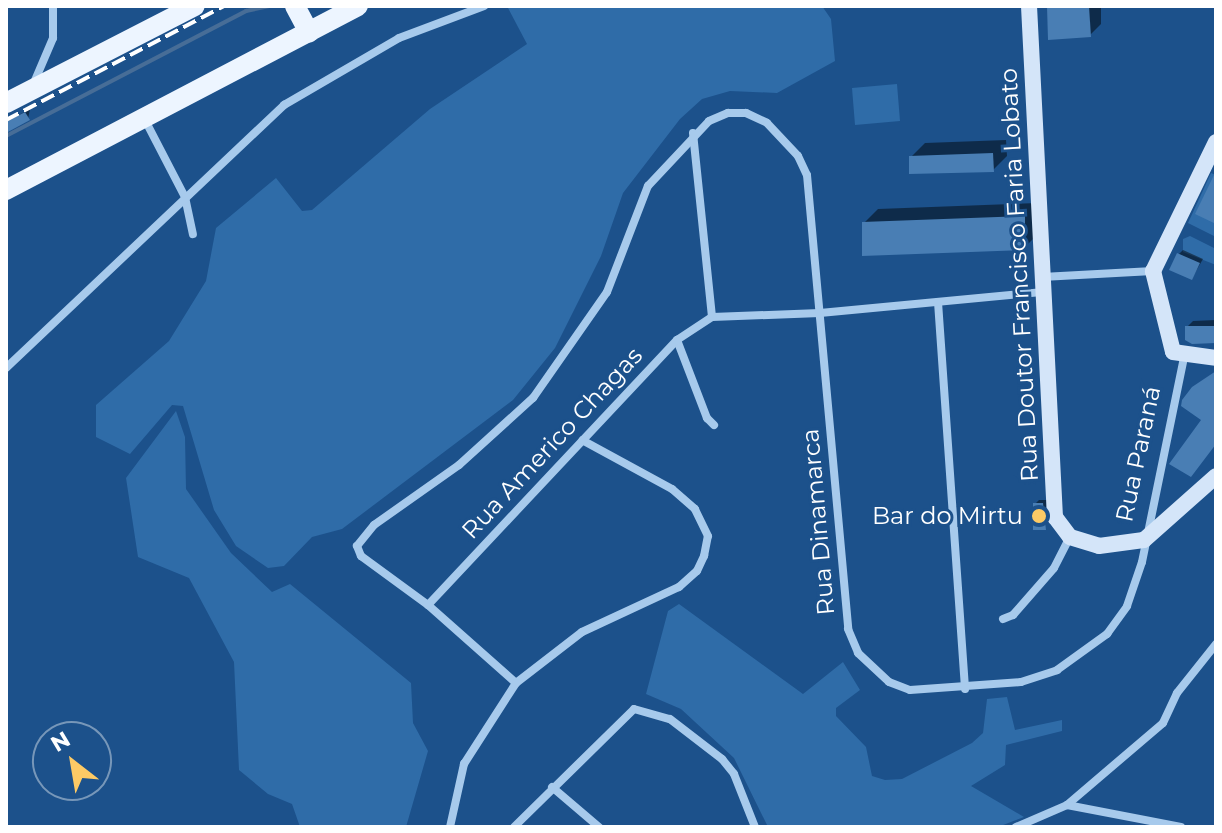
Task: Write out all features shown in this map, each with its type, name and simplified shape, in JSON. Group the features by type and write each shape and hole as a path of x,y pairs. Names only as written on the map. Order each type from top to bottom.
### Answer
{"main road":[{"path":"6,103 195,6"},
{"path":"6,190 144,118 301,18 358,6"}],"street":[{"path":"30,90 53,38 53,6"},
{"path":"6,368 284,105 327,76 399,38 484,6"},
{"name":"Rua Doutor Francisco Faria Lobato","path":"1029,6 1055,517 1070,537"},
{"path":"45,56 53,78"},
{"name":"Rua Dinamarca","path":"428,605 361,556 357,546 374,525 459,465 533,398 607,292 648,186 693,133 728,113 746,113 767,123 798,156 812,204 848,629 858,653 889,682 910,690 965,689"},
{"path":"144,118 185,197 193,234"},
{"path":"693,133 712,317 820,313 938,302 1041,284 1153,271"},
{"path":"1216,142 1153,271 1173,352 1184,357 1216,358"},
{"path":"938,302 965,689"},
{"name":"Rua Americo Chagas","path":"428,605 677,340 712,317"},
{"path":"677,340 707,418 714,425"},
{"name":"Rua Paraná","path":"965,689 1021,682 1083,655 1127,606 1184,357"},
{"path":"450,827 464,764 516,683 582,632 679,587 697,571 704,556 708,536 695,509 672,489 582,440"},
{"path":"1003,619 1013,615 1054,568 1070,537 1099,546 1144,540 1216,476"},
{"path":"428,605 516,683"},
{"path":"1016,827 1067,805 1163,723 1177,693 1216,644"},
{"path":"514,827 634,709 670,719 722,759 734,774 755,827"},
{"path":"552,787 599,827"},
{"path":"1067,805 1181,827"}],"shaded area":[{"path":"507,6 822,6 831,19 835,61 777,93 730,91 702,99 680,119 623,193 601,256 555,348 513,400 342,529 312,537 284,566 268,568 236,546 214,510 183,406 172,405 130,454 96,437 96,405 169,341 206,281 216,228 276,178 302,211 312,210 430,109 527,44"},
{"path":"897,84 900,121 855,125 852,88"},
{"path":"1211,173 1216,175 1216,237 1188,223"},
{"path":"1190,236 1216,249 1216,265 1183,252 1183,239"},
{"path":"176,411 185,437 186,489 231,553 272,592 290,584 411,683 413,723 428,751 406,827 300,827 292,804 268,794 239,770 234,662 189,578 138,557 126,478"},
{"path":"679,604 803,694 843,662 860,690 836,708 836,716 866,747 872,776 885,780 902,779 972,743 983,733 987,699 1007,697 1015,730 1062,720 1062,731 1006,745 1005,765 971,786 1024,817 998,827 768,827 734,758 681,709 646,694 668,611"}],"building":[{"path":"1047,6 1089,6 1091,37 1048,40"},
{"path":"25,112 30,120 6,133 6,122"},
{"path":"993,153 994,172 909,174 909,156"},
{"path":"1216,171 1216,224 1195,214"},
{"path":"1025,216 1025,250 862,256 862,222"},
{"path":"1177,253 1200,263 1192,280 1169,270"},
{"path":"1185,326 1216,326 1216,343 1192,344 1185,340"},
{"path":"1216,371 1216,444 1191,477 1169,464 1201,420 1181,406 1182,400 1192,387"},
{"name":"Bar do Mirtu","path":"1033,503 1043,503 1046,530 1033,530"}],"waterway":[{"path":"6,136 246,11 270,6"}],"railway":[{"path":"6,120 224,6"}],"place":[{"name":"Bar do Mirtu","path":"1039,516"}]}
